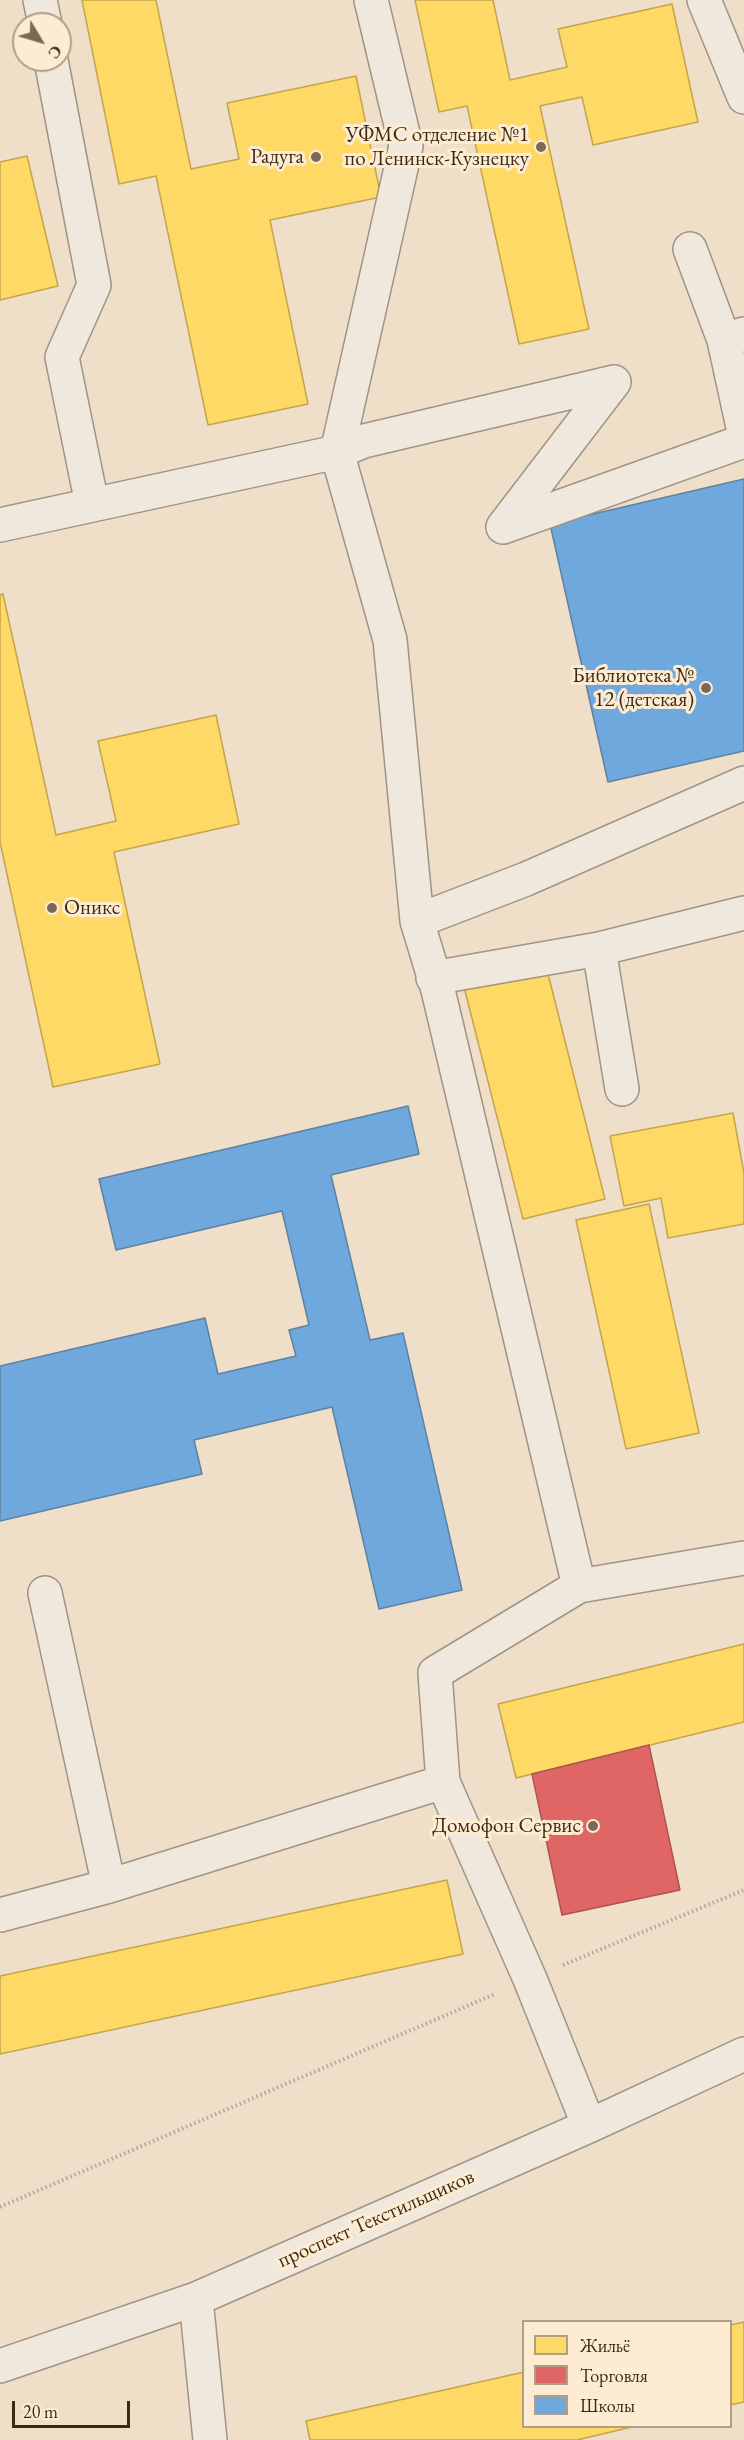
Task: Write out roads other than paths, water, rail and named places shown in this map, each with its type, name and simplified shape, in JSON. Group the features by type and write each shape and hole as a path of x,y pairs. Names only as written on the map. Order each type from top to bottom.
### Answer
{"street":[{"path":"371,0 406,146 337,452 390,640 417,921 438,990 579,1586"},
{"path":"704,0 744,97"},
{"path":"53,72 93,285 62,357 92,504"},
{"path":"690,249 734,337 744,432"},
{"path":"0,525 337,452 364,441 614,382 503,527 744,441"},
{"path":"417,921 526,879 744,783"},
{"path":"433,978 598,949 744,913"},
{"path":"598,949 622,1089"},
{"path":"589,2126 530,1979 443,1782 435,1673 579,1586 744,1558"},
{"path":"45,1593 109,1886"},
{"path":"0,1915 109,1886 443,1782"},
{"name":"проспект Текстильщиков","path":"0,2366 196,2299 589,2126 744,2054"},
{"path":"196,2299 210,2440"}],"place":[{"name":"УФМС отделение №1 по Ленинск-Кузнецку","path":"541,147"},
{"name":"Радуга","path":"316,157"},
{"name":"Библиотека № 12 (детская)","path":"706,688"},
{"name":"Оникс","path":"52,908"},
{"name":"Домофон Сервис","path":"593,1826"}]}
